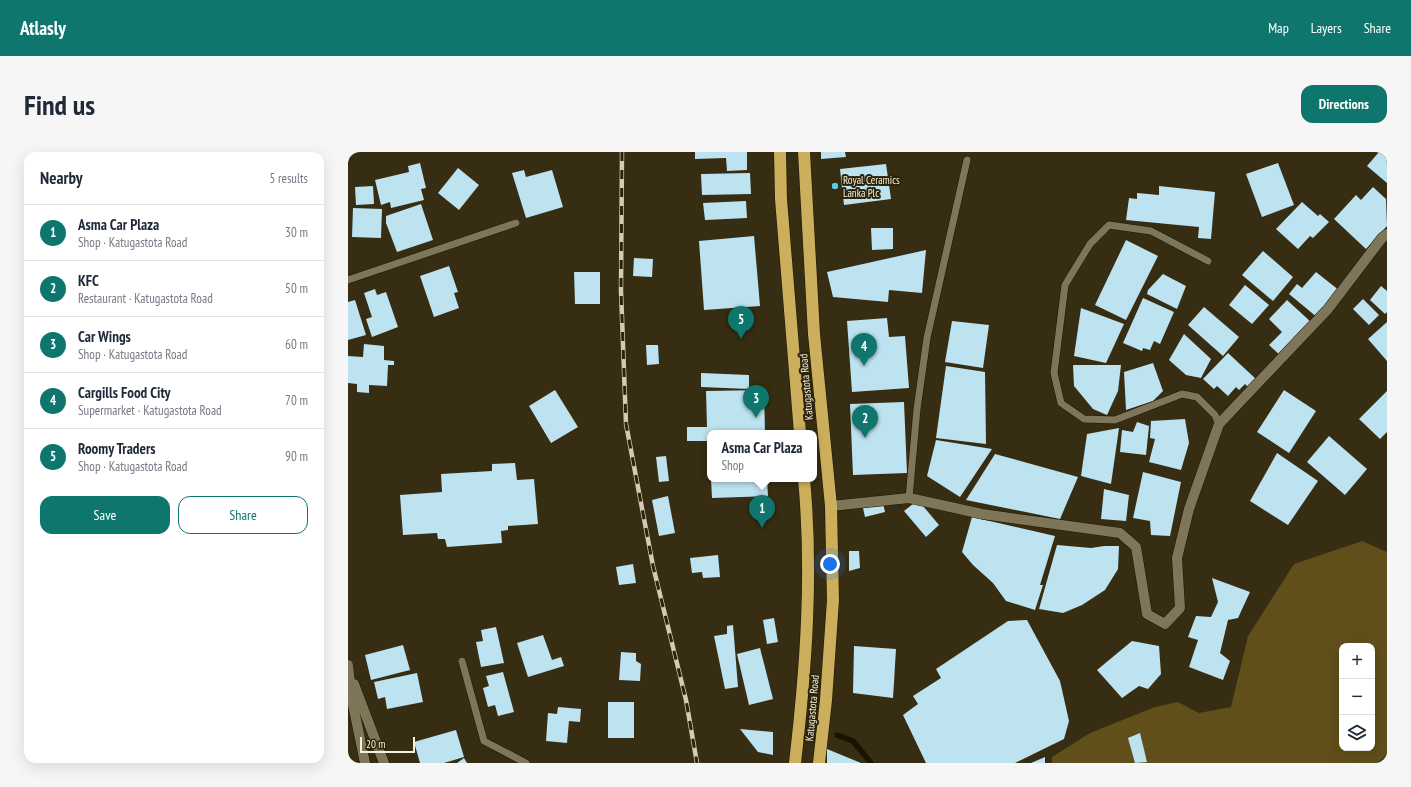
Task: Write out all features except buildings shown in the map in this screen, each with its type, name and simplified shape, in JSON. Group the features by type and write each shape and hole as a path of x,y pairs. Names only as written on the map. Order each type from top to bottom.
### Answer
{"highway":[{"name":"Katugastota Road","path":"780,152 781,199 800,430"},
{"name":"Katugastota Road","path":"804,152 814,334 831,506 833,600 826,700 819,763"},
{"name":"Katugastota Road","path":"795,763 805,672 808,623 809,566 804,482"}],"street":[{"path":"831,506 910,498 982,514 1120,533 1136,546 1147,614 1166,624 1180,608 1177,558 1189,509 1219,424 1328,309 1382,238 1387,234"},
{"path":"349,668 352,700 365,763"},
{"path":"349,668 384,763"}],"lane":[{"path":"910,498 917,409 927,338 967,160"},
{"path":"348,280 516,223"},
{"path":"1208,261 1151,231 1109,225 1090,244 1065,285 1054,373 1061,402 1084,419 1115,420 1182,394 1197,397 1215,415 1219,424"},
{"path":"462,661 484,741 526,763"}],"shaded area":[{"path":"1362,541 1387,552 1387,755 1377,763 1052,763 1052,757 1090,733 1155,707 1178,702 1199,713 1231,707 1248,636 1294,564"}],"waterway":[{"path":"837,735 853,741 871,763"}],"railway":[{"path":"622,152 621,291 626,424 653,566 686,700 697,763"}],"place":[{"name":"Royal Ceramics Lanka Plc","path":"835,186"},
{"name":"Roomy Traders","path":"741,339"},
{"name":"Cargills Food City","path":"864,366"},
{"name":"Car Wings","path":"756,418"},
{"name":"KFC","path":"865,438"},
{"name":"Asma Car Plaza","path":"762,528"}]}
